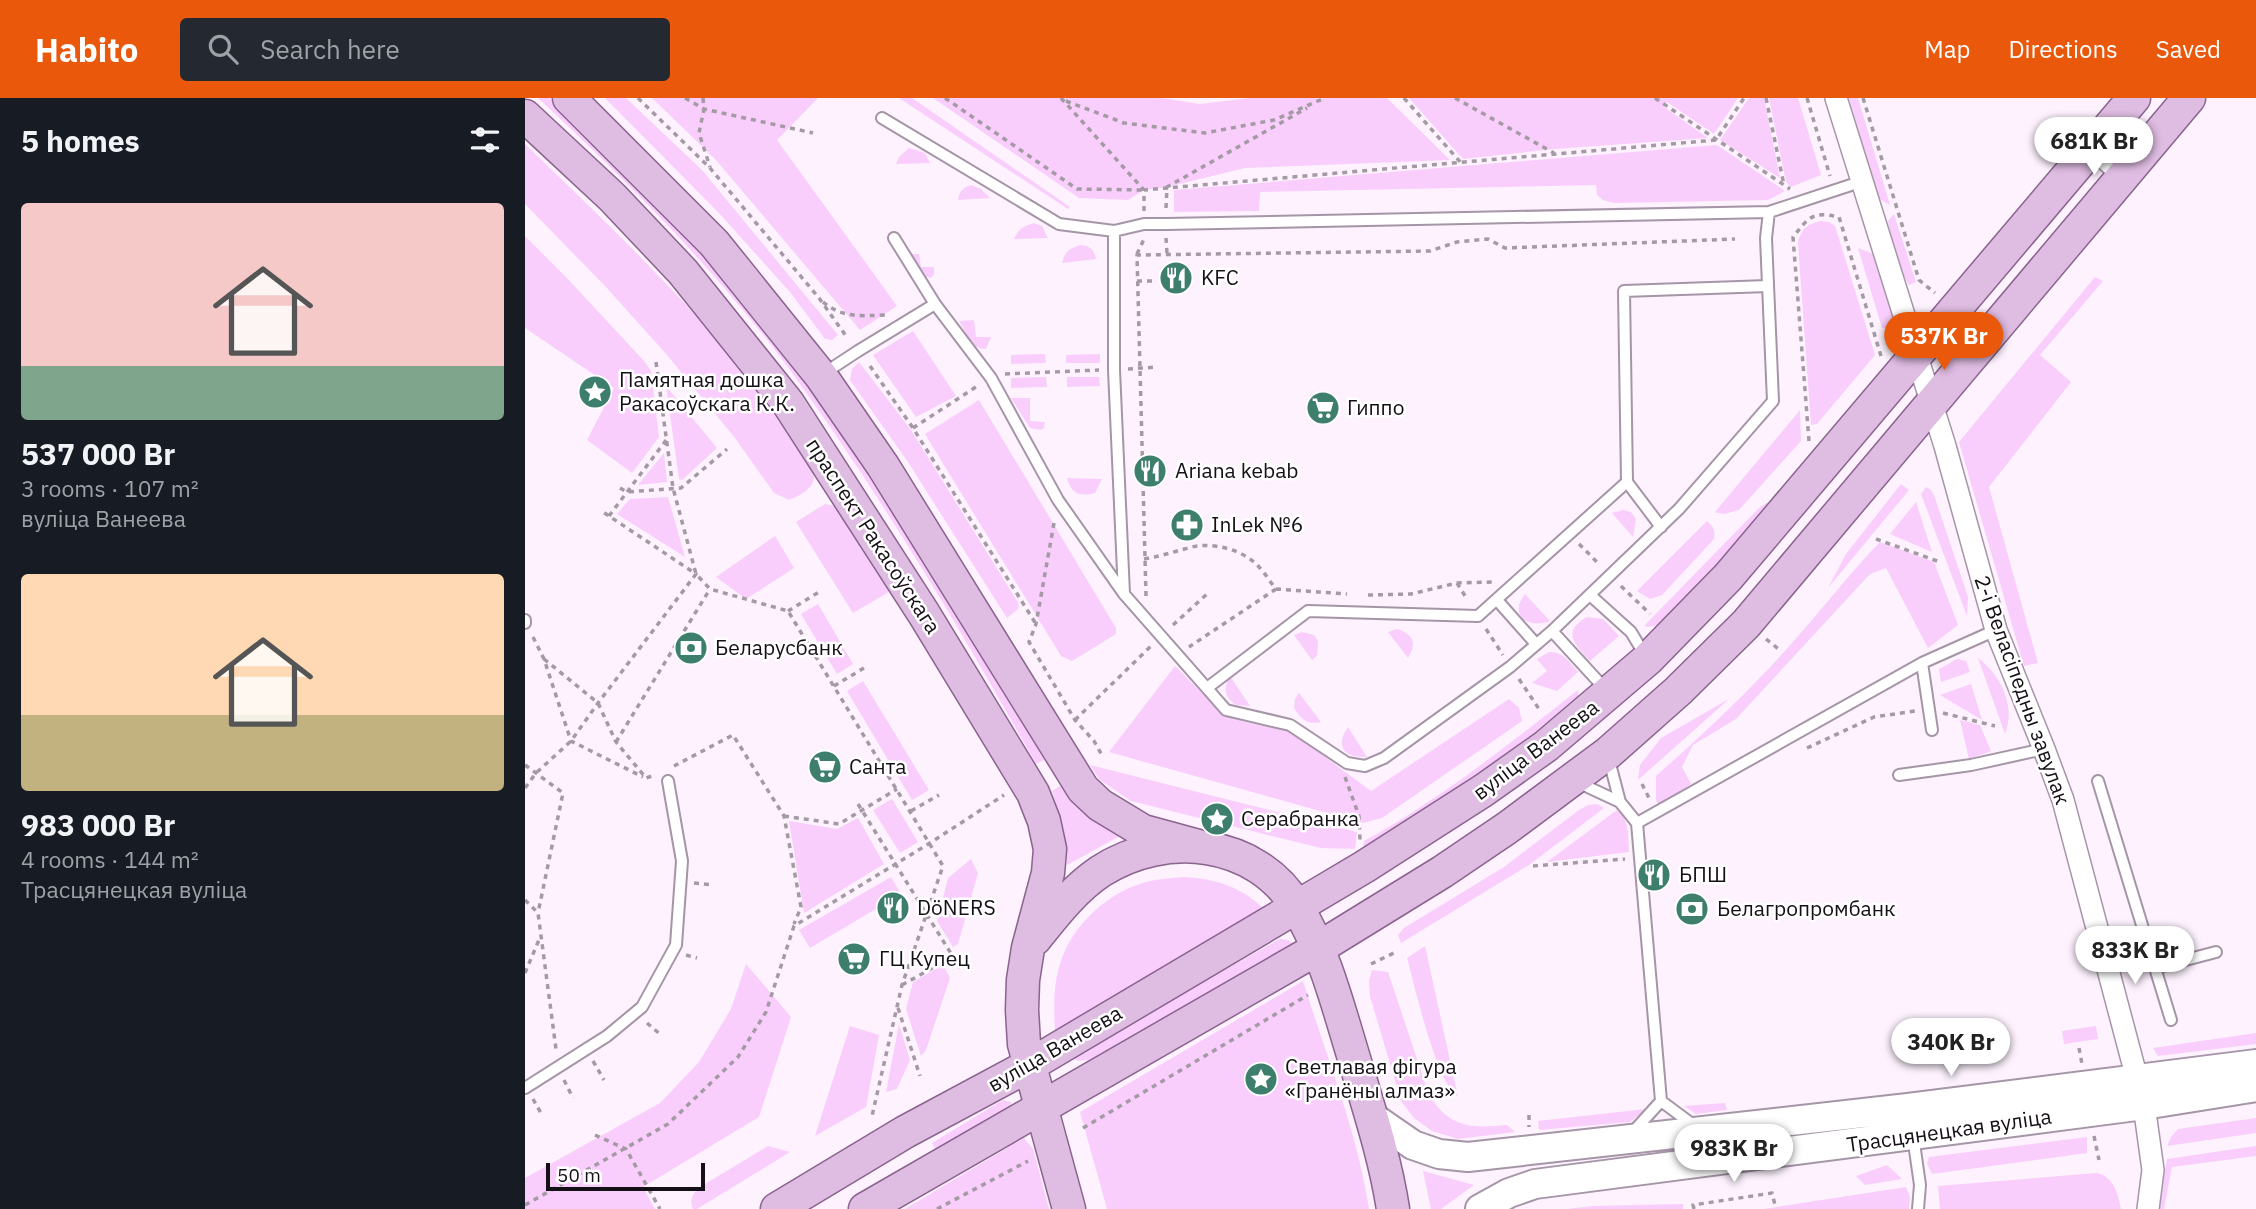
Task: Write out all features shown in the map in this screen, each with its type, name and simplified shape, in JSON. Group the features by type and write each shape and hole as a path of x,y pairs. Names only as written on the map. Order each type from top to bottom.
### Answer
{"main road":[{"name":"праспект Ракасоўскага","path":"569,98 714,243 821,376 883,466 1083,789 1100,805 1143,831 1198,846"},
{"name":"вуліца Ванеева","path":"777,1209 905,1132 1030,1065 1364,867 1484,790 1546,746 1648,659 1728,577 2134,98"},
{"name":"вуліца Ванеева","path":"865,1209 1317,949 1507,828 1608,753 1678,691 1746,624 2189,98"},
{"name":"праспект Ракасоўскага","path":"525,116 612,197 683,272 788,403 919,606 1026,781 1044,821 1050,849 1048,873 1028,948 1023,980 1021,1010 1024,1044 1069,1209"},
{"path":"1028,948 1078,889 1103,870 1132,856 1161,848 1198,846 1237,855 1257,865 1297,906 1317,949 1371,1116 1390,1187 1393,1209"},
{"name":"Трасцянецкая вуліца","path":"2141,1092 2256,1064"},
{"name":"Трасцянецкая вуліца","path":"1480,1209 1509,1193 1535,1184 1910,1122 2141,1092 2256,1087"},
{"name":"Трасцянецкая вуліца","path":"1371,1116 1413,1145 1439,1154 1468,1157 1702,1132 1910,1122"}],"street":[{"name":"2-і Веласіпедны завулак","path":"1836,98 1932,404 1996,630 2063,800 2141,1092 2153,1170 2148,1209"},
{"path":"2092,147 2124,176"}],"lane":[{"path":"882,118 1059,225 1114,232 1144,219 1769,212 1863,181"},
{"path":"894,239 935,304 991,378 1058,500 1124,594 1207,688 1226,709 1290,725 1347,763 1365,766 1384,758 1510,667 1552,631 1679,509 1773,401 1766,238 1769,212"},
{"path":"1114,232 1114,370 1124,594"},
{"path":"1661,527 1627,482 1623,291 1768,286"},
{"path":"821,376 935,304"},
{"path":"1207,688 1308,611 1478,615 1627,482"},
{"path":"1590,595 1631,632 1648,659"},
{"path":"1497,600 1536,644"},
{"path":"1637,823 1922,663 1996,630"},
{"path":"1552,631 1609,694"},
{"path":"1922,663 1932,730"},
{"path":"1899,775 1971,765 2045,749"},
{"path":"1608,753 1621,802 1637,823 1661,1101 1625,1140"},
{"path":"525,1088 586,1050 642,1007 676,945 682,861 667,776"},
{"path":"1573,780 1621,802"},
{"path":"2098,781 2171,1020"},
{"path":"2155,968 2216,952"},
{"path":"1661,1101 1702,1132"},
{"path":"1910,1122 1920,1185 1918,1209"}],"path":[{"path":"638,98 710,168 819,298 846,336"},
{"path":"685,98 704,109 813,133"},
{"path":"703,98 704,109 699,133 710,168"},
{"path":"945,98 1077,189 1144,190 1716,140"},
{"path":"1061,98 1144,190 1144,219"},
{"path":"1066,102 1124,123 1205,134 1274,120 1325,98"},
{"path":"1167,187 1325,98"},
{"path":"1403,98 1462,164"},
{"path":"1455,98 1556,154"},
{"path":"1655,98 1791,190"},
{"path":"1716,140 1744,98"},
{"path":"1766,98 1784,185"},
{"path":"1807,98 1830,176"},
{"path":"1863,98 1919,279 1936,293"},
{"path":"1165,215 1167,187"},
{"path":"1810,443 1793,237 1807,220 1821,213 1839,217 1881,356"},
{"path":"1166,236 1167,253"},
{"path":"1145,237 1137,255 1137,281 1146,597"},
{"path":"1137,255 1430,251 1457,242 1488,239 1505,248 1735,239"},
{"path":"1137,281 1156,281"},
{"path":"819,298 833,311 850,316 920,314"},
{"path":"656,362 673,488 696,574"},
{"path":"870,366 913,428 1036,624"},
{"path":"913,428 991,378 1003,374 1159,368"},
{"path":"609,516 667,439"},
{"path":"620,488 627,492 681,488 727,449"},
{"path":"1058,500 1036,624 1029,642 1075,720 1094,741 1103,757"},
{"path":"603,512 696,574 709,589 788,611 943,866 902,985 872,1116"},
{"path":"1876,539 1940,562"},
{"path":"1144,559 1193,547 1220,547 1251,560 1276,589"},
{"path":"525,788 536,773 571,741 696,574"},
{"path":"1184,640 1190,648 1276,589 1358,595 1411,594 1457,583 1503,581"},
{"path":"1457,583 1539,709"},
{"path":"616,742 709,589"},
{"path":"788,611 819,592"},
{"path":"1178,634 1171,627 1207,594"},
{"path":"525,622 544,659 571,741 646,778 667,776 733,735 783,816 801,907 766,1012 738,1056 669,1124 525,1205"},
{"path":"1075,720 1154,642"},
{"path":"544,659 598,702 616,742 646,778"},
{"path":"834,686 864,668"},
{"path":"1798,752 1874,717 1929,709 1995,726"},
{"path":"1336,756 1359,817 1361,830"},
{"path":"525,765 563,793 538,913 559,1068"},
{"path":"646,778 656,774"},
{"path":"1642,784 1651,802"},
{"path":"783,816 839,824 897,789"},
{"path":"793,926 1013,789"},
{"path":"911,811 939,795"},
{"path":"858,804 960,968"},
{"path":"1533,866 1633,858"},
{"path":"525,901 538,913"},
{"path":"525,973 541,933"},
{"path":"1371,964 1398,951"},
{"path":"902,985 951,957"},
{"path":"1083,1128 1308,995"},
{"path":"897,1007 920,1076"},
{"path":"2079,1048 2083,1068"},
{"path":"586,1050 604,1080"},
{"path":"595,1135 626,1149 660,1209"},
{"path":"2094,1136 2099,1160"},
{"path":"937,1209 1035,1157"},
{"path":"1694,1209 1693,1205 1772,1193 1775,1205"}],"shaded area":[{"path":"538,98 549,98 697,242 821,397 974,638 1044,760 1036,764 914,556 793,374 723,286 672,230"},
{"path":"605,98 626,98 702,170 838,335 832,340 825,339 790,292 718,212"},
{"path":"652,98 818,98 777,140 897,306 860,330 716,160"},
{"path":"899,98 912,98 1070,207 1068,209"},
{"path":"933,98 1162,98 1200,104 1250,98 1387,98 1450,160 1245,168 1144,190 1128,200 1079,198"},
{"path":"1409,98 1738,98 1714,134 1667,102 1664,107 1708,138 1555,149 1463,159"},
{"path":"1749,98 1764,98 1780,178 1720,140"},
{"path":"1769,98 1798,98 1821,175 1791,187 1786,182"},
{"path":"1849,98 1858,98 1890,205 1879,199"},
{"path":"525,144 658,275 751,380 808,456 814,477 807,490 789,500 774,493 735,438 667,355 606,287 525,204"},
{"path":"1717,145 1785,191 1768,200 1614,203 1597,195 1596,185 1260,192 1259,211 1174,212 1174,190"},
{"path":"909,148 925,153 930,163 896,164"},
{"path":"971,185 981,189 990,198 958,200 962,190"},
{"path":"1894,214 1916,282 1909,285 1898,262 1891,237 1888,221"},
{"path":"1821,221 1835,226 1875,355 1817,424 1811,425 1798,243 1805,228"},
{"path":"1034,223 1042,226 1048,238 1014,239 1022,228"},
{"path":"525,236 651,371 659,437 632,473 587,440 614,388 525,328"},
{"path":"1081,245 1091,249 1096,259 1062,263 1069,251"},
{"path":"1858,248 1876,255 1900,330 1882,328"},
{"path":"905,254 919,254 921,267 934,267 931,278 923,276"},
{"path":"2095,277 2103,281 2040,355 2071,382 1989,487 2038,663 2024,666 1959,442"},
{"path":"974,320 976,337 991,337 986,349 976,347 959,321"},
{"path":"913,331 956,396 916,417 873,355"},
{"path":"1045,354 1046,363 1011,364 1011,355"},
{"path":"1100,354 1100,363 1066,363 1066,355"},
{"path":"859,362 911,430 1019,604 1018,609 1007,618 908,462 850,380 852,369"},
{"path":"1046,377 1047,387 1011,388 1011,378"},
{"path":"1067,377 1099,377 1100,386 1067,387"},
{"path":"666,386 717,448 682,480 679,479"},
{"path":"1011,398 1030,398 1030,421 1045,422 1044,428 1030,428"},
{"path":"979,400 1116,628 1116,634 1072,661 1061,656 925,434"},
{"path":"1800,410 1801,441 1739,510 1724,514 1715,512"},
{"path":"664,453 667,482 638,485"},
{"path":"1067,478 1102,479 1095,493 1085,495 1074,491"},
{"path":"1901,484 1909,490 1828,588 1846,554"},
{"path":"1926,487 1934,495 1968,597 1967,616 1921,494"},
{"path":"668,497 685,557 617,514 630,499"},
{"path":"1916,502 1932,552 1890,534"},
{"path":"1770,503 1709,577 1662,624 1644,626 1761,506"},
{"path":"825,504 844,508 894,589 853,613 796,522"},
{"path":"1623,510 1631,512 1636,519 1633,537 1612,513"},
{"path":"1707,521 1714,529 1714,539 1662,595 1650,599 1637,591"},
{"path":"775,536 794,568 746,599 716,577"},
{"path":"1880,542 1934,562 1958,625 1928,648 1886,568 1870,574 1736,719 1693,745 1682,767 1691,784 1658,805 1656,776 1769,668"},
{"path":"1525,594 1550,621 1534,623 1524,620 1519,605"},
{"path":"818,604 853,664 837,674 801,614"},
{"path":"1587,617 1603,619 1619,636 1590,661 1573,639 1574,628"},
{"path":"1397,629 1412,640 1408,658 1388,632"},
{"path":"1302,632 1314,635 1318,641 1317,656 1312,660 1294,635"},
{"path":"1549,652 1562,656 1578,672 1557,691 1532,683 1547,671 1537,659"},
{"path":"1978,658 2000,682 2004,692 2009,713 2005,734"},
{"path":"1957,659 1966,661 1970,672 1941,682 1939,669"},
{"path":"1175,666 1222,712 1242,721 1291,732 1371,791 1509,699 1519,708 1522,721 1382,818 1363,823 1109,752"},
{"path":"1230,676 1250,706 1236,705 1227,695 1226,685"},
{"path":"863,681 929,790 912,800 847,691"},
{"path":"1971,684 1982,720 1940,695"},
{"path":"1578,690 1579,698 1520,750 1363,852 1364,841 1447,789"},
{"path":"1299,693 1321,722 1308,722 1297,712 1294,708"},
{"path":"1729,699 1638,780 1640,765 1661,738"},
{"path":"1960,720 1980,725 1991,751 1969,759"},
{"path":"1348,727 1367,757 1353,756 1344,750 1342,740"},
{"path":"1090,765 1357,832 1355,849 1321,848 1131,801 1100,780"},
{"path":"1060,786 1082,811 1120,836 1067,865 1062,828 1052,791"},
{"path":"892,799 918,842 900,853 873,810"},
{"path":"1597,804 1604,808 1529,865 1401,943 1398,935 1404,928 1504,867 1579,810"},
{"path":"1617,810 1626,824 1629,852 1547,862"},
{"path":"858,818 884,864 804,913 789,821 837,829"},
{"path":"971,859 978,873 958,944 953,947 937,921 948,878"},
{"path":"891,877 901,894 810,948 799,930"},
{"path":"1184,877 1207,880 1237,889 1264,909 1055,1031 1058,969 1067,947 1083,922 1106,902 1132,887 1155,880"},
{"path":"1280,939 1288,940 1294,945 1089,1060 1079,1061 1068,1057"},
{"path":"1425,946 1458,1097 1450,1088 1434,1054 1407,958"},
{"path":"746,964 791,1017 759,1117 643,1187 655,1209 525,1209 525,1178 660,1103 699,1062 731,1009"},
{"path":"943,965 950,978 926,1050 921,1056 906,1009 913,982"},
{"path":"1372,970 1388,972 1428,1092 1435,1104 1451,1119 1461,1123 1471,1126 1507,1125 1515,1132 1458,1139 1432,1131 1414,1118 1401,1101 1370,996 1369,981"},
{"path":"1303,981 1349,1122 1369,1209 1107,1209 1080,1112"},
{"path":"899,1024 910,1060 897,1089 886,1092"},
{"path":"850,1026 879,1035 866,1107 815,1136"},
{"path":"2096,1026 2098,1039 2064,1044 2062,1031"},
{"path":"2256,1033 2256,1044 2158,1056 2153,1048"},
{"path":"1003,1100 1011,1102 1011,1107 937,1152 932,1143"},
{"path":"1725,1103 1727,1110 1696,1114 1684,1106"},
{"path":"1646,1109 1630,1122 1539,1130 1538,1121"},
{"path":"2256,1118 2256,1133 2167,1146 2178,1129"},
{"path":"2087,1137 2087,1153 1932,1174 1927,1163 1929,1157"},
{"path":"1024,1138 1033,1149 1049,1209 905,1209"},
{"path":"768,1146 790,1152 693,1209 692,1197 700,1187"},
{"path":"2256,1146 2256,1156 2172,1167 2164,1209 2158,1209 2167,1159"},
{"path":"1887,1165 1902,1179 1865,1185 1856,1176"},
{"path":"1423,1171 1474,1185 1441,1209 1431,1209"},
{"path":"2097,1173 2111,1182 2117,1192 2121,1209 1940,1209 1938,1186"},
{"path":"1906,1187 1910,1197 1909,1209 1764,1209"},
{"path":"1683,1204 1683,1209 1566,1209 1593,1206"}],"place":[{"name":"KFC","path":"1176,278"},
{"name":"Памятная дошка Ракасоўскага К.К.","path":"595,392"},
{"name":"Гиппо","path":"1323,408"},
{"name":"Ariana kebab","path":"1150,471"},
{"name":"InLek №6","path":"1187,525"},
{"name":"Беларусбанк","path":"691,648"},
{"name":"Санта","path":"825,767"},
{"name":"Серабранка","path":"1217,819"},
{"name":"БПШ","path":"1654,875"},
{"name":"DöNERS","path":"893,908"},
{"name":"Белагропромбанк","path":"1692,909"},
{"name":"ГЦ Купец","path":"854,959"},
{"name":"Светлавая фігура «Гранёны алмаз»","path":"1261,1079"}]}
